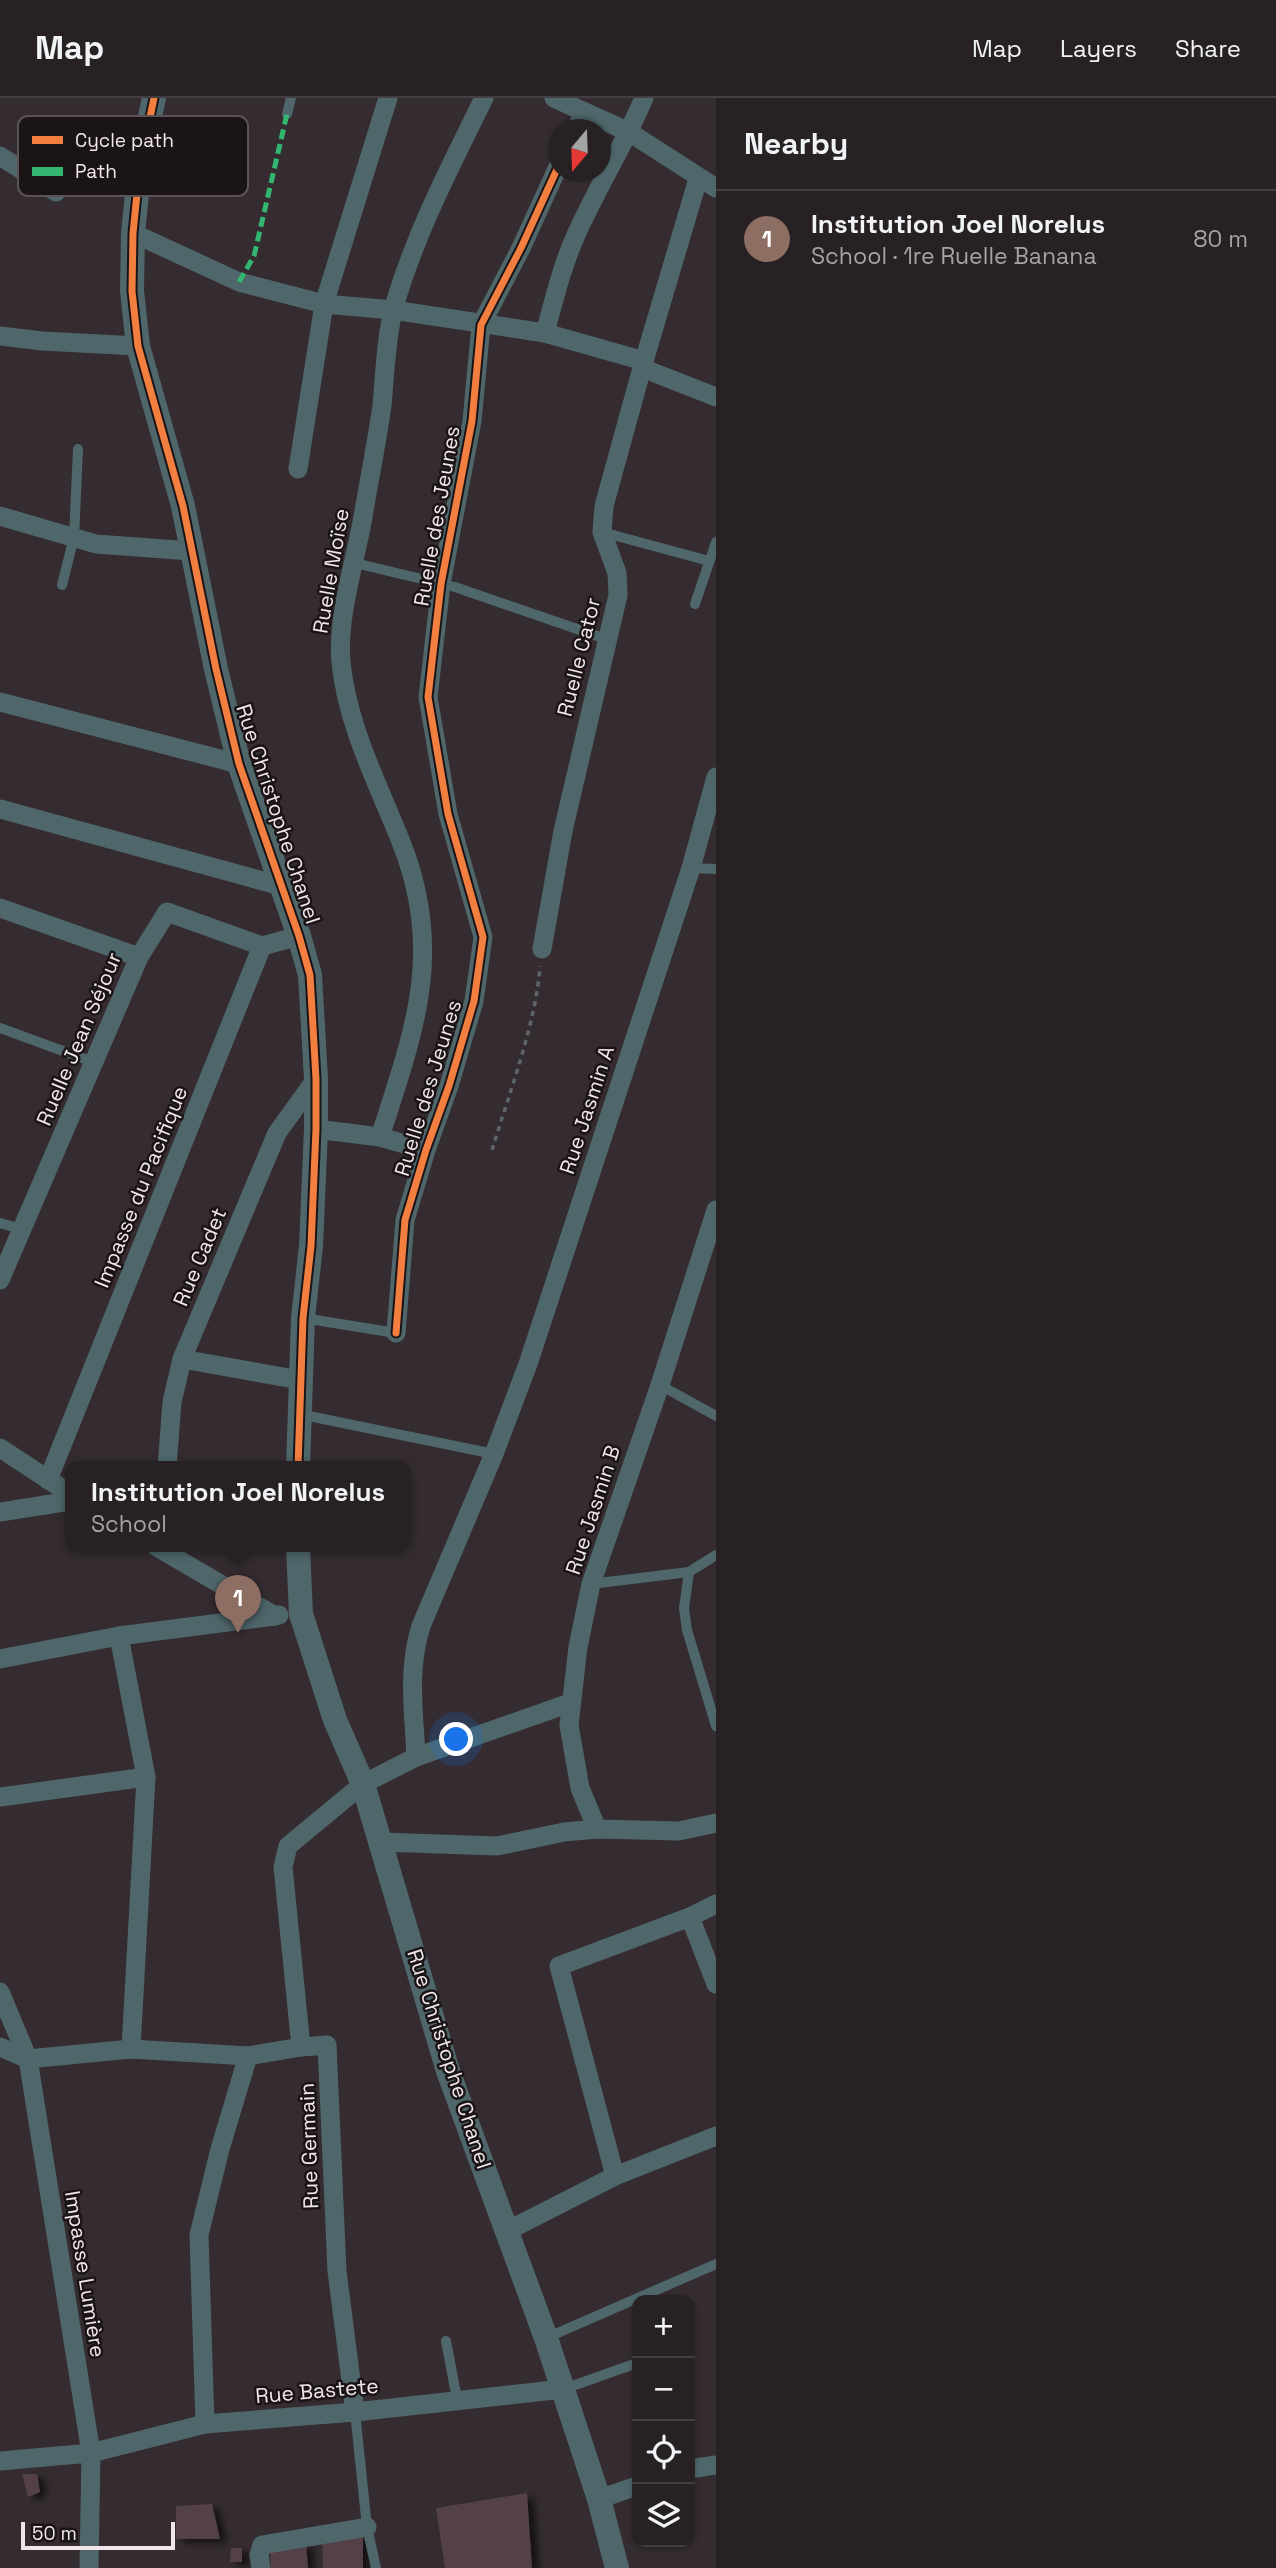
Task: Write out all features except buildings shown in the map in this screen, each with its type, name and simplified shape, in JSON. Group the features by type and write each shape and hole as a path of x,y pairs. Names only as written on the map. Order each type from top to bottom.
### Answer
{"street":[{"name":"Rue Christophe Chanel","path":"151,116 155,98"},
{"path":"298,469 324,304 388,98"},
{"name":"Ruelle Moïse","path":"380,1137 407,1055 422,986 422,911 402,845 365,757 349,705 341,662 341,625 355,563 380,416 393,310 421,225 484,98"},
{"path":"554,98 578,119"},
{"path":"545,333 562,270 576,234 644,98"},
{"path":"611,128 629,132 698,179 716,188"},
{"path":"0,156 18,168"},
{"path":"601,533 604,506 698,179"},
{"name":"Ruelle des Jeunes","path":"396,1333 405,1220 474,1002 483,937 448,814 428,697 441,584 472,421 481,325 551,182"},
{"name":"Rue Christophe Chanel","path":"137,196 132,291 138,346 183,506 216,669 239,764 310,975 316,1129 311,1246 303,1318 298,1461"},
{"path":"133,233 239,282 324,304 393,310 545,333 643,365 716,397"},
{"path":"0,337 138,346"},
{"path":"0,516 96,544 191,551"},
{"name":"Ruelle Cator","path":"541,949 574,778 618,595 617,573 601,533"},
{"path":"0,702 239,764"},
{"name":"Rue Jasmin A","path":"416,1757 413,1650 528,1364 691,868 716,777"},
{"path":"0,809 281,886"},
{"path":"0,908 139,957"},
{"name":"Ruelle Jean Séjour","path":"0,1280 139,957 167,912 262,946"},
{"path":"262,946 299,936"},
{"name":"Impasse du Pacifique","path":"48,1480 262,946"},
{"name":"Rue Cadet","path":"167,1461 172,1402 182,1359 277,1133 316,1079"},
{"path":"316,1129 380,1137 426,1150"},
{"name":"Rue Jasmin B","path":"597,1829 580,1788 569,1725 578,1647 591,1584 660,1385 716,1210"},
{"path":"182,1359 300,1380"},
{"path":"0,1448 65,1491"},
{"path":"0,1512 65,1502"},
{"path":"167,1552 275,1616"},
{"name":"Rue Christophe Chanel","path":"298,1552 301,1614 335,1720 363,1784 448,2071 546,2338 599,2499 617,2568"},
{"path":"0,1659 119,1636 301,1614"},
{"path":"119,1636 146,1777 131,2049"},
{"path":"0,2047 28,2059 131,2049 248,2056 301,2047 283,1867 288,1846 363,1784 416,1757 570,1703"},
{"path":"0,1797 146,1777"},
{"path":"381,1842 497,1846 564,1832 597,1829 678,1832 716,1823"},
{"path":"615,2176 559,1966 690,1917 716,1903"},
{"path":"690,1917 716,1983"},
{"name":"Impasse Lumière","path":"0,1992 28,2059 91,2453 89,2568"},
{"name":"Rue Germain","path":"301,2047 327,2045 337,2271 355,2412"},
{"path":"205,2424 199,2235 220,2149 248,2056"},
{"path":"507,2231 615,2176 716,2136"},
{"name":"Rue Bastete","path":"0,2461 91,2453 205,2424 355,2412 563,2389"},
{"path":"695,2468 716,2465"},
{"path":"599,2499 632,2488"},
{"path":"261,2568 262,2545 367,2527"}],"lane":[{"path":"287,114 291,98"},
{"path":"62,585 74,537 78,449"},
{"path":"601,533 709,561"},
{"path":"695,604 716,542"},
{"path":"355,563 441,584 609,640"},
{"path":"691,868 716,869"},
{"path":"0,1028 93,1062"},
{"path":"0,1223 22,1229"},
{"path":"303,1318 396,1333"},
{"path":"660,1385 716,1416"},
{"path":"299,1414 494,1454"},
{"path":"591,1584 689,1572 716,1555"},
{"path":"689,1572 684,1608 687,1630 716,1726"},
{"path":"546,2338 716,2264"},
{"path":"446,2341 457,2399"},
{"name":"Rue Bastete","path":"563,2389 632,2365"},
{"name":"Rue Germain","path":"355,2412 367,2527 376,2568"}],"path":[{"path":"492,1150 523,1046 539,980 541,949"}],"marked path":[{"path":"239,282 254,256 287,114"}],"cycle path":[{"path":"150,116 154,98"},
{"path":"396,1333 405,1220 474,1001 483,937 448,814 428,697 441,584 472,421 481,325 551,182"},
{"path":"137,196 132,291 138,346 183,506 216,669 239,764 310,975 316,1129 311,1246 303,1318 298,1461"}],"place":[{"name":"Institution Joel Norelus","path":"238,1633"}]}
